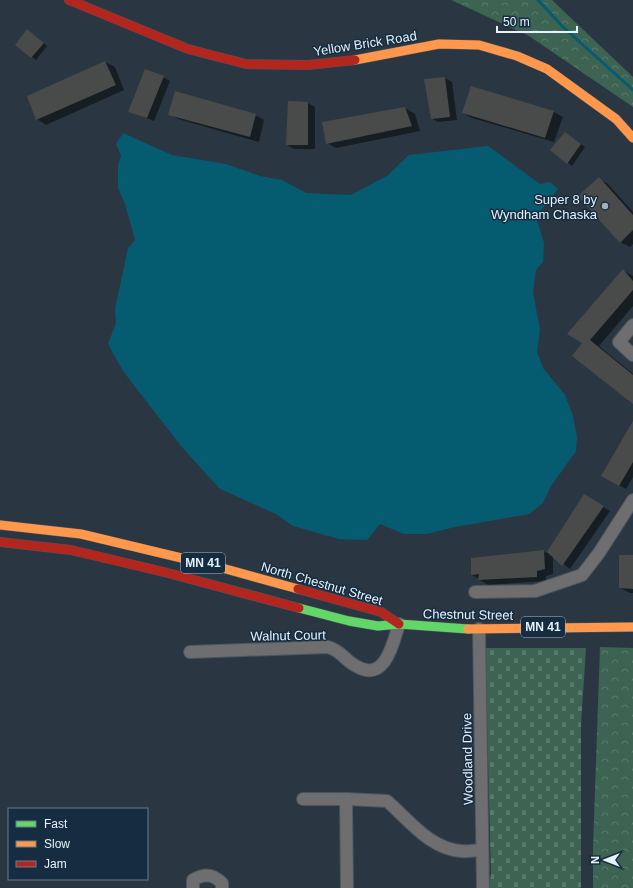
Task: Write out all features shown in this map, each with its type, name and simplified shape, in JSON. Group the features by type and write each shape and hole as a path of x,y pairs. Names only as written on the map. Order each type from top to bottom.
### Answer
{"main road":[{"name":"Yellow Brick Road","path":"69,0 188,49 246,64 308,64 360,59 439,44 479,45 517,56 547,69 616,119 633,138"},
{"name":"North Chestnut Street","path":"0,525 81,534 200,563 381,612 399,624"},
{"name":"North Chestnut Street","path":"0,542 71,550 164,572 349,621 378,626 399,624"},
{"name":"Chestnut Street","path":"399,624 438,628 479,629 633,627"}],"street":[{"path":"633,325 618,342 633,355"},
{"path":"475,592 535,591 582,575 599,553 633,500"},
{"name":"Walnut Court","path":"190,652 328,647 337,650 356,667 371,669 382,665 387,660 399,624"},
{"name":"Woodland Drive","path":"479,629 483,888"},
{"path":"303,799 387,801 412,825 437,844 460,852 482,850"},
{"path":"346,799 347,888"},
{"path":"193,888 193,880 206,875 218,878 222,882 222,888"}],"green space":[{"path":"451,0 552,0 633,77 633,107 529,36"},
{"path":"600,647 633,648 633,888 593,888"},
{"path":"485,648 586,648 581,724 581,888 489,888 491,873"}],"water":[{"path":"123,133 172,155 226,164 260,176 282,180 306,193 351,195 387,176 409,155 488,146 540,184 550,182 558,189 536,217 544,243 543,262 536,270 533,292 540,330 537,352 543,368 565,395 573,416 577,437 576,451 551,486 543,503 529,514 455,527 427,534 404,534 380,524 367,540 339,539 293,526 276,514 220,489 181,446 123,371 108,344 116,323 115,309 128,248 135,240 125,204 118,188 118,165 121,156 116,144"}],"building":[{"path":"27,29 44,43 31,58 15,45"},
{"path":"105,61 116,85 36,120 27,96"},
{"path":"145,69 164,76 147,118 128,112"},
{"path":"445,77 450,117 431,119 424,79"},
{"path":"471,86 554,111 545,138 462,113"},
{"path":"175,91 256,114 250,137 168,115"},
{"path":"288,101 308,102 308,145 286,145"},
{"path":"405,107 412,126 326,144 322,122"},
{"path":"565,132 581,144 567,164 550,150"},
{"name":"Super 8 by Wyndham Chaska","path":"599,177 633,215 633,230 620,243 578,196"},
{"path":"623,269 633,281 633,290 590,340 633,375 633,404 572,356 582,343 567,334"},
{"path":"633,421 633,462 619,486 601,476"},
{"path":"584,494 604,506 562,566 547,552"},
{"path":"544,550 545,569 537,571 537,577 478,580 479,574 471,575 471,558"},
{"path":"619,555 633,555 633,589 619,588"}],"waterway":[{"path":"538,0 562,26 633,90"}],"traffic: fast":[{"path":"299,608 349,621 378,626 399,624 468,629"}],"traffic: slow":[{"path":"355,60 439,44 479,45 517,56 547,69 616,119 633,138"},
{"path":"0,525 81,534 215,566 298,589"},
{"path":"468,629 633,627"}],"traffic: jam":[{"path":"69,0 188,49 246,64 308,65 355,60"},
{"path":"0,542 71,550 164,572 299,608"},
{"path":"298,589 381,612 399,624"}],"place":[{"name":"Super 8 by Wyndham Chaska","path":"605,206"}]}
